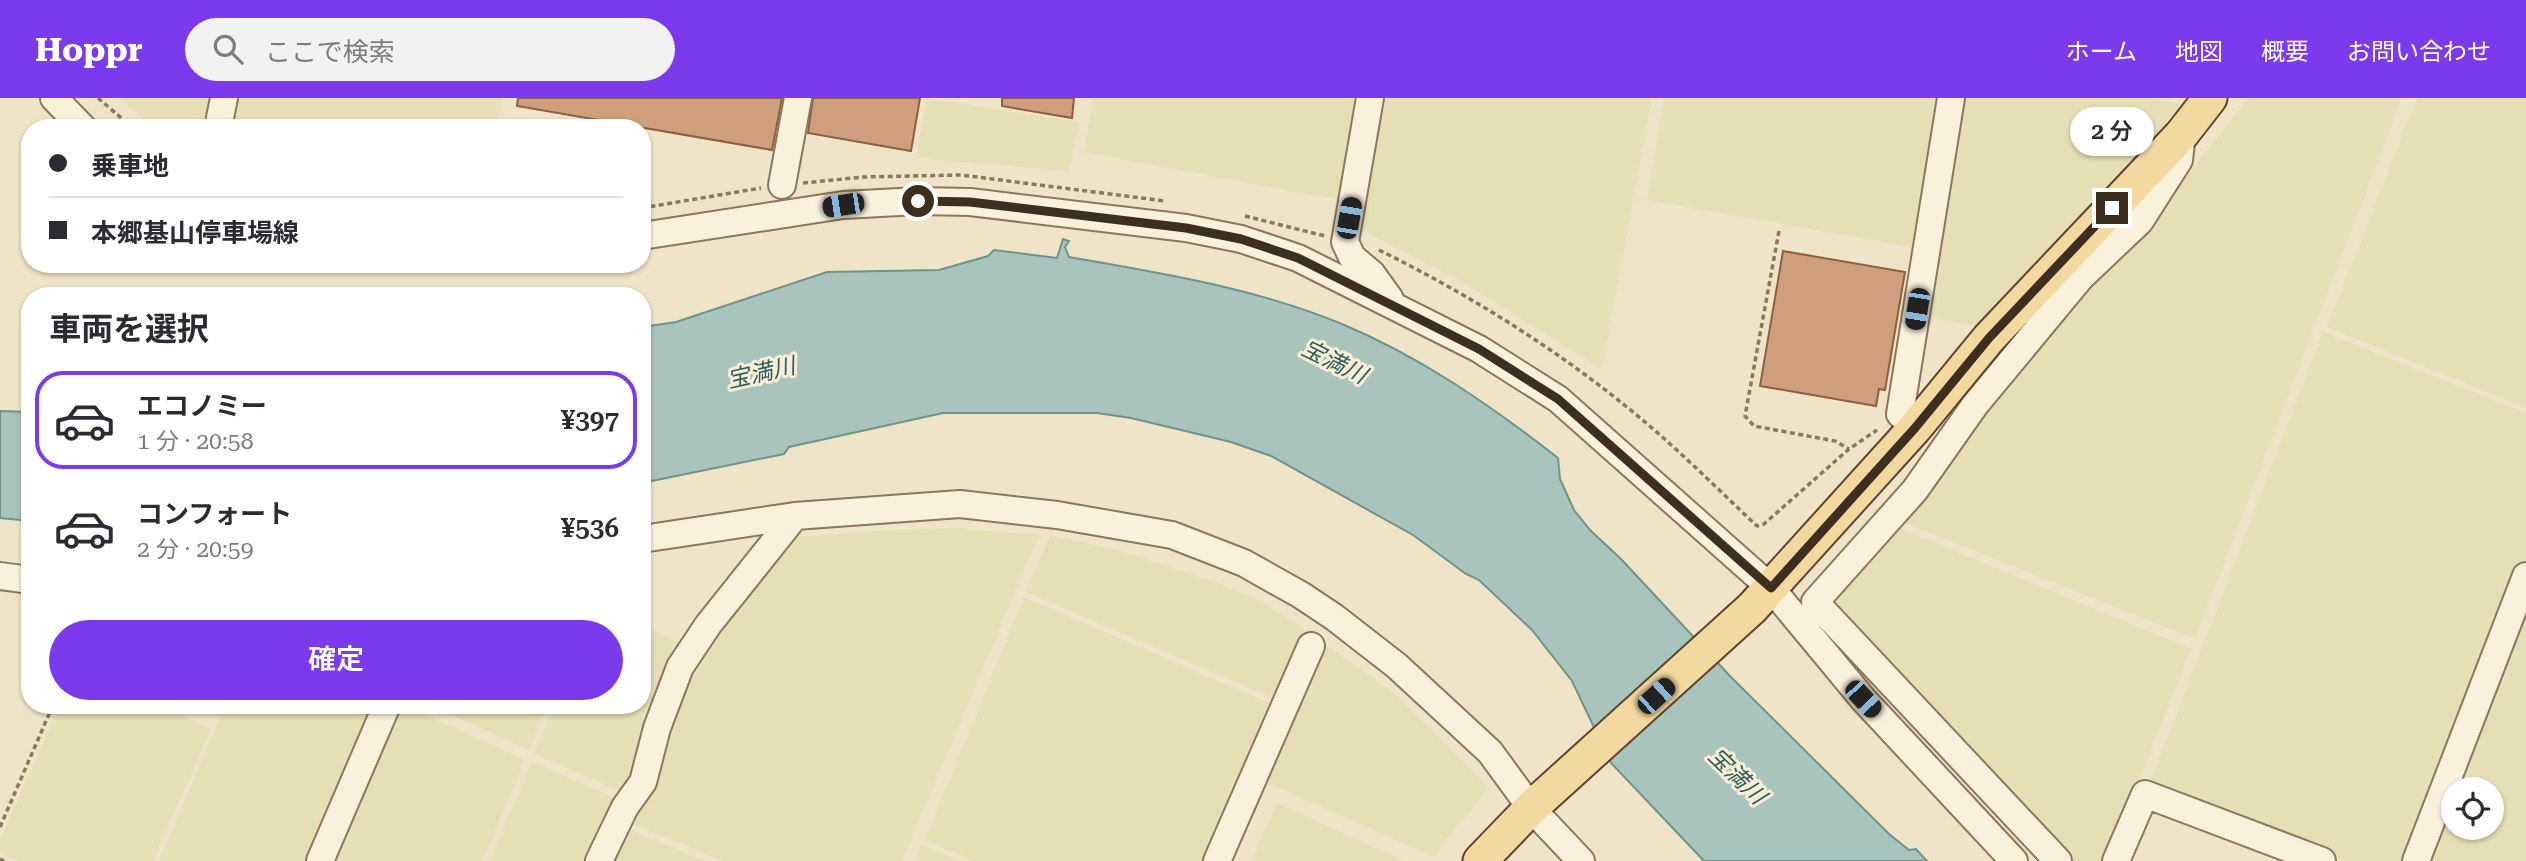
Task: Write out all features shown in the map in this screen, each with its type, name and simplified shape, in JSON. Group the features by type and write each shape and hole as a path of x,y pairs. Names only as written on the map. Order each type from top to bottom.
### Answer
{"main road":[{"path":"1480,861 1536,804 1761,598 1907,421 2182,134 2210,98"}],"street":[{"path":"54,98 74,119"},
{"path":"220,119 223,98"},
{"path":"782,185 798,98"},
{"path":"1370,98 1345,242 1352,257 1372,274 1395,306"},
{"path":"1907,421 1951,98"},
{"path":"2057,861 1815,603 1915,490 1975,405 2081,277 2140,221 2179,160 2182,134"},
{"path":"651,235 843,205 918,201 970,202 1186,228 1241,239 1298,258 1479,349 1558,399 1863,699 2014,861"},
{"path":"651,538 795,516 960,503 1057,515 1172,535 1244,563 1334,617 1397,666 1490,752 1581,861"},
{"path":"599,861 625,807 643,782 657,728 680,667 708,625 795,516"},
{"path":"0,576 21,579"},
{"path":"2416,861 2526,576"},
{"path":"1217,861 1311,646"},
{"path":"320,861 383,714"},
{"path":"2116,861 2145,794 2322,861"}],"path":[{"path":"98,98 123,119"},
{"path":"651,207 782,185 863,177 961,175 1176,203"},
{"path":"1239,215 1345,242 1356,239 1440,282 1542,345 1659,434 1757,526 1764,524 1849,449 1907,421"},
{"path":"1779,231 1745,416 1754,426 1835,441 1849,449"},
{"path":"0,827 48,714"}],"shaded area":[{"path":"120,98 214,98 210,119 144,119"},
{"path":"230,98 502,98 498,119 226,119"},
{"path":"926,98 1079,122 1069,171 916,158"},
{"path":"1093,98 1357,98 1339,200 1084,152"},
{"path":"1377,98 1652,98 1602,369 1464,283 1354,226"},
{"path":"1664,98 1938,98 1912,247 1647,200"},
{"path":"1960,98 2147,98 2182,104 2103,194 1977,326 1922,316"},
{"path":"2249,98 2402,98 2195,639 1903,522 1981,419 2076,304 2123,256"},
{"path":"2417,98 2526,98 2526,408 2327,327"},
{"path":"2323,332 2526,413 2526,555 2406,861 2344,861 2150,783"},
{"path":"1897,527 2191,649 2107,861 2072,861 1832,600"},
{"path":"955,528 1039,535 902,861 723,861 630,823 665,732 692,672 717,632 797,537"},
{"path":"1050,535 1125,552 1218,583 1262,602 1304,628 1273,698 1026,592"},
{"path":"1024,597 1269,703 1204,861 974,861 925,840"},
{"path":"2526,608 2526,861 2428,861 2441,827 2441,840 2504,840 2504,777 2461,777"},
{"path":"651,629 684,646 625,794 534,753 552,714 651,714"},
{"path":"1322,642 1394,693 1482,780 1488,790 1434,857 1263,781"},
{"path":"56,714 178,714 211,729 153,861 19,861 0,853 0,840"},
{"path":"221,714 376,714 314,861 159,861"},
{"path":"390,714 424,714 525,760 482,861 327,861"},
{"path":"449,714 544,714 529,750"},
{"path":"532,762 622,801 592,861 490,861"},
{"path":"1277,803 1404,861 1252,861"},
{"path":"628,829 704,861 614,861"},
{"path":"922,845 959,861 915,861"}],"water":[{"name":"宝満川","path":"1063,239 1069,241 1065,247 1069,257 1242,291 1309,311 1400,351 1507,419 1558,458 1560,479 1574,510 1590,530 1621,559 1730,676 1889,834 1909,850 1916,849 1927,861 1704,861 1611,763 1572,681 1532,630 1479,580 1466,574 1413,535 1271,456 1231,442 1131,418 1097,413 943,413 789,447 784,454 651,481 651,326 676,322 827,272 939,270 988,256 994,250 1057,258"},
{"path":"0,411 21,412 21,520 0,518"}],"building":[{"path":"518,98 782,98 772,150 651,129 651,119 592,119 517,106"},
{"path":"813,98 920,98 911,151 808,133"},
{"path":"1002,98 1074,98 1072,118 1002,106"},
{"path":"1783,251 1905,272 1885,390 1879,389 1876,406 1760,386"}],"route":[{"path":"918,201 970,202 1186,228 1241,239 1298,258 1479,349 1558,399 1771,588 1915,428 1989,338 2112,208"}]}
